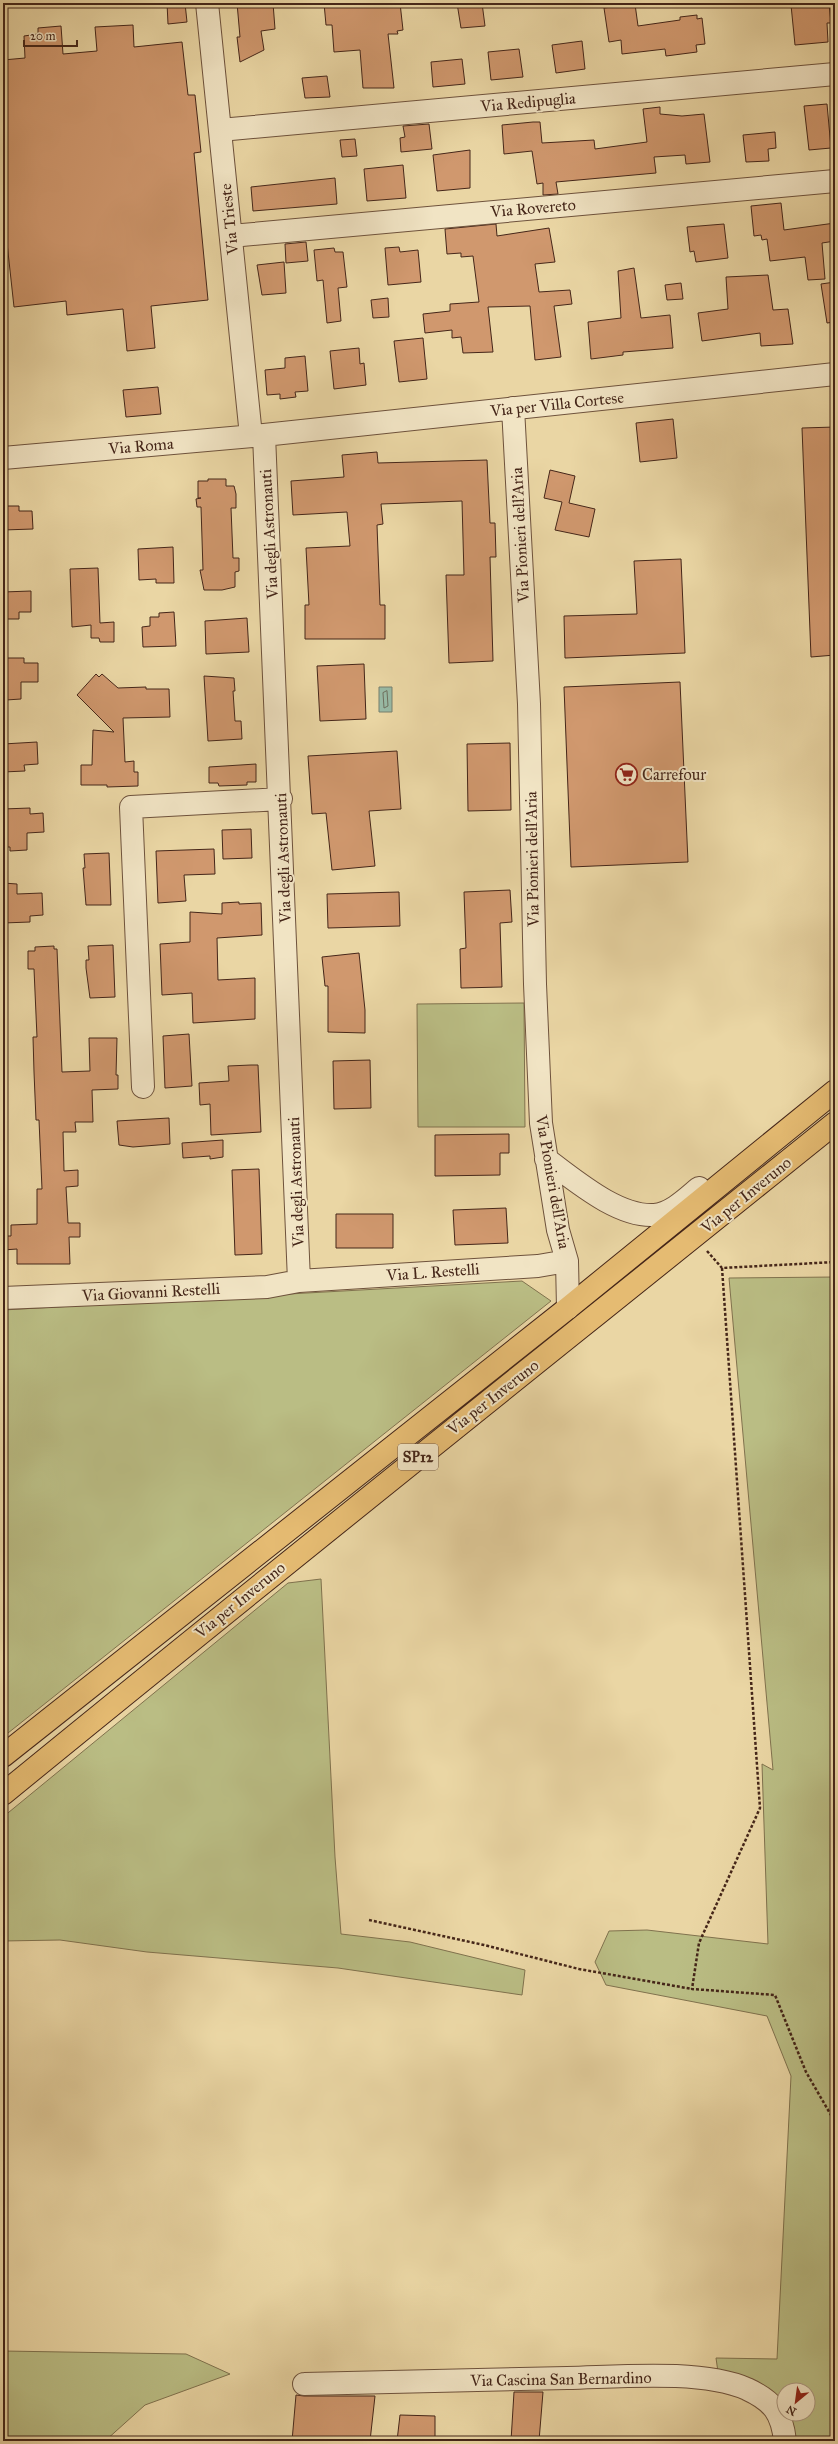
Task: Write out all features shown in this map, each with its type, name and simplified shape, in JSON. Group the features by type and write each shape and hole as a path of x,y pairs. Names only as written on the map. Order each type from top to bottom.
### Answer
{"main road":[{"name":"Via per Inveruno","path":"3,1756 568,1308 835,1091"},
{"name":"Via per Inveruno","path":"3,1794 331,1527 695,1238 835,1123"}],"street":[{"name":"Via Trieste","path":"207,3 231,236 265,435"},
{"name":"Via Redipuglia","path":"220,130 835,74"},
{"name":"Via Rovereto","path":"231,236 835,181"},
{"name":"Via per Villa Cortese","path":"265,435 835,374"},
{"name":"Via Pionieri dell'Aria","path":"513,408 529,704 535,984 541,1123 558,1230 567,1261 568,1308"},
{"name":"Via Roma","path":"3,458 265,435"},
{"name":"Via degli Astronauti","path":"265,435 300,1281"},
{"path":"143,1087 131,807 281,799"},
{"path":"546,1159 598,1196 632,1211 655,1215 678,1205 835,1081"},
{"name":"Via L. Restelli","path":"300,1281 530,1266 567,1261"},
{"name":"Via Giovanni Restelli","path":"3,1298 267,1287 300,1281"},
{"name":"Via Cascina San Bernardino","path":"304,2384 651,2376 716,2380 747,2389 766,2399 779,2412 784,2426 786,2441"}],"path":[{"path":"692,1989 699,1943 760,1808 722,1268 695,1238"},
{"path":"722,1268 835,1262"},
{"path":"369,1920 484,1944 579,1969 692,1989 775,1995 806,2072 835,2122"}],"green space":[{"path":"524,1003 525,1127 418,1127 417,1004"},
{"path":"835,1277 835,2441 791,2441 787,2422 816,2422 816,2382 776,2382 776,2405 718,2372 716,2358 777,2359 791,2076 767,2016 606,1985 595,1962 609,1931 647,1930 768,1944 762,1764 773,1770 729,1278"},
{"path":"522,1281 551,1301 3,1737 3,1310"},
{"path":"321,1579 335,1857 341,1934 410,1942 525,1970 522,1995 338,1968 147,1952 60,1940 3,1941 3,1817 288,1583"},
{"path":"3,2351 186,2354 230,2374 145,2405 105,2441 3,2441"}],"water":[{"path":"379,687 392,687 392,712 379,712"}],"building":[{"path":"167,3 185,3 187,22 168,24"},
{"path":"237,3 273,3 275,29 261,31 264,50 240,62 237,37 240,37"},
{"path":"324,3 400,3 403,30 397,31 398,34 388,34 394,88 363,88 360,50 334,52 332,25 326,25"},
{"path":"457,3 482,3 485,26 461,28"},
{"path":"829,3 831,23 827,23 828,42 795,45 791,5"},
{"path":"635,4 638,26 680,20 680,17 697,15 697,19 702,18 705,44 696,45 697,52 666,56 665,49 622,54 621,40 609,42 604,8"},
{"path":"133,25 134,47 182,42 188,95 195,95 201,152 194,153 208,300 151,306 155,348 127,351 123,309 67,315 66,301 14,307 3,206 3,60 25,58 24,36 38,34 38,28 61,26 63,54 97,51 95,27"},
{"path":"582,41 585,69 556,73 552,45"},
{"path":"519,49 523,77 491,80 488,52"},
{"path":"462,59 465,84 433,87 431,62"},
{"path":"327,76 330,97 305,98 302,78"},
{"path":"827,104 831,148 809,150 804,106"},
{"path":"660,107 660,114 682,116 704,114 710,162 686,164 685,155 654,157 656,173 556,182 558,194 543,195 543,183 537,184 532,151 504,154 502,125 533,122 540,122 542,143 594,140 595,149 647,142 643,109"},
{"path":"429,124 432,149 401,152 400,138 405,137 403,126"},
{"path":"775,132 776,148 768,149 769,161 746,162 743,135"},
{"path":"355,139 357,156 342,157 340,140"},
{"path":"470,150 470,188 437,191 433,155"},
{"path":"403,165 406,198 367,201 364,169"},
{"path":"335,178 337,204 253,211 251,187"},
{"path":"781,203 784,230 835,223 835,241 822,243 825,279 808,280 805,257 770,261 767,239 762,240 761,235 754,236 751,206"},
{"path":"496,224 497,236 549,228 555,262 535,264 539,292 570,290 572,304 554,306 561,357 535,360 530,306 488,307 493,352 463,353 461,337 452,338 452,330 425,333 423,314 450,311 450,304 479,302 473,256 461,257 461,253 447,254 445,229"},
{"path":"724,224 728,258 696,262 694,251 690,252 687,227"},
{"path":"306,242 308,261 286,263 285,244"},
{"path":"399,247 400,252 418,250 421,282 388,285 385,248"},
{"path":"334,248 335,252 343,252 347,287 338,288 341,321 327,323 323,280 317,281 314,250"},
{"path":"284,262 286,293 262,295 257,265"},
{"path":"634,268 641,318 670,315 673,348 623,352 623,355 591,359 588,322 621,318 618,271"},
{"path":"768,275 773,310 788,309 793,344 761,346 760,333 702,341 698,313 728,309 726,277"},
{"path":"835,282 835,322 827,323 821,284"},
{"path":"681,283 683,299 667,300 665,285"},
{"path":"388,298 389,317 373,318 371,300"},
{"path":"423,338 427,379 399,382 394,341"},
{"path":"359,348 360,364 364,363 366,385 334,389 330,351"},
{"path":"305,356 308,391 295,392 296,397 280,399 280,394 267,395 265,370 285,368 285,358"},
{"path":"158,387 161,414 126,417 123,390"},
{"path":"673,419 677,458 640,462 636,423"},
{"path":"835,427 835,655 811,657 802,428"},
{"path":"377,452 378,463 487,460 490,523 495,523 496,557 490,557 493,661 449,663 446,575 464,575 462,501 381,504 383,524 377,525 380,605 385,605 385,639 305,639 305,605 309,605 306,548 350,546 347,512 293,515 291,481 344,477 342,455"},
{"path":"550,470 575,476 569,503 595,509 589,537 555,530 562,502 544,498"},
{"path":"208,479 226,479 226,486 234,486 236,494 236,508 231,508 233,558 239,558 239,571 235,572 235,587 222,590 204,590 200,570 203,570 201,507 197,507 196,499 201,498 198,498 198,481 208,481"},
{"path":"3,506 19,506 19,511 32,511 33,529 3,530"},
{"path":"173,547 174,583 156,583 156,579 139,580 138,549"},
{"path":"681,559 685,653 565,658 564,616 637,614 634,561"},
{"path":"98,568 100,623 114,622 114,642 100,642 99,638 91,638 91,625 72,627 70,569"},
{"path":"31,591 31,612 19,612 19,619 3,619 3,592"},
{"path":"174,612 176,646 143,647 142,627 150,626 150,617 159,617 159,613"},
{"path":"247,618 249,652 206,654 205,621"},
{"path":"3,658 24,658 24,663 38,663 38,682 21,682 21,699 6,700 6,696 3,696"},
{"path":"364,664 366,719 320,721 317,666"},
{"path":"96,674 99,677 102,674 118,688 146,687 146,689 169,689 170,717 123,718 125,762 134,761 134,772 138,772 138,786 107,787 107,785 81,785 81,765 92,765 93,730 114,732 77,695"},
{"path":"204,676 234,678 235,691 233,691 235,721 241,721 242,739 208,741"},
{"name":"Carrefour","path":"680,682 688,862 571,867 564,687"},
{"path":"37,742 38,764 24,765 25,771 3,772 3,744"},
{"path":"510,743 511,810 468,811 467,744"},
{"path":"397,751 401,809 369,811 375,866 332,870 326,813 312,814 308,756"},
{"path":"256,764 256,782 247,782 247,785 219,786 218,783 209,783 209,767"},
{"path":"30,808 30,814 43,813 44,832 27,833 27,850 10,851 10,847 3,847 3,809"},
{"path":"251,829 252,858 223,859 222,830"},
{"path":"214,849 215,874 184,875 186,901 158,903 156,851"},
{"path":"109,853 111,905 86,905 83,868 85,868 84,854"},
{"path":"3,883 17,884 17,894 42,893 43,915 30,916 30,922 3,923"},
{"path":"510,890 512,922 500,923 502,987 461,988 460,949 466,948 464,892"},
{"path":"399,892 400,926 328,928 327,894"},
{"path":"239,902 239,904 261,903 262,935 217,938 218,980 255,978 255,1019 193,1023 192,993 162,995 160,944 190,942 190,912 222,914 222,903"},
{"path":"113,945 115,997 90,998 86,968 86,960 89,960 88,946"},
{"path":"54,946 54,949 57,949 62,1072 90,1071 89,1038 117,1038 116,1075 118,1075 118,1089 92,1090 93,1122 75,1122 76,1132 63,1132 64,1171 78,1170 78,1186 66,1187 68,1223 80,1223 80,1237 69,1237 70,1264 17,1264 17,1249 3,1250 3,1236 11,1236 11,1225 37,1224 37,1189 42,1189 39,1120 36,1120 34,1072 33,1037 37,1037 34,969 28,969 28,951 35,951 35,947"},
{"path":"359,953 365,1010 365,1033 328,1032 328,986 325,986 322,957"},
{"path":"189,1034 192,1086 165,1088 163,1036"},
{"path":"370,1060 371,1108 334,1109 333,1061"},
{"path":"258,1065 261,1132 211,1135 210,1104 200,1105 199,1083 229,1081 228,1066"},
{"path":"169,1118 170,1144 133,1147 119,1145 117,1121"},
{"path":"509,1134 509,1153 500,1153 500,1175 435,1176 435,1135"},
{"path":"223,1140 223,1157 210,1159 210,1156 183,1158 182,1143"},
{"path":"259,1169 262,1254 235,1255 232,1170"},
{"path":"506,1208 508,1243 455,1245 453,1210"},
{"path":"336,1214 393,1214 393,1248 336,1248"},
{"path":"514,2392 543,2392 539,2441 511,2441"},
{"path":"296,2395 375,2396 370,2441 292,2441"},
{"path":"400,2415 435,2416 435,2441 397,2441"}],"place":[{"name":"Carrefour","path":"626,774"}]}
